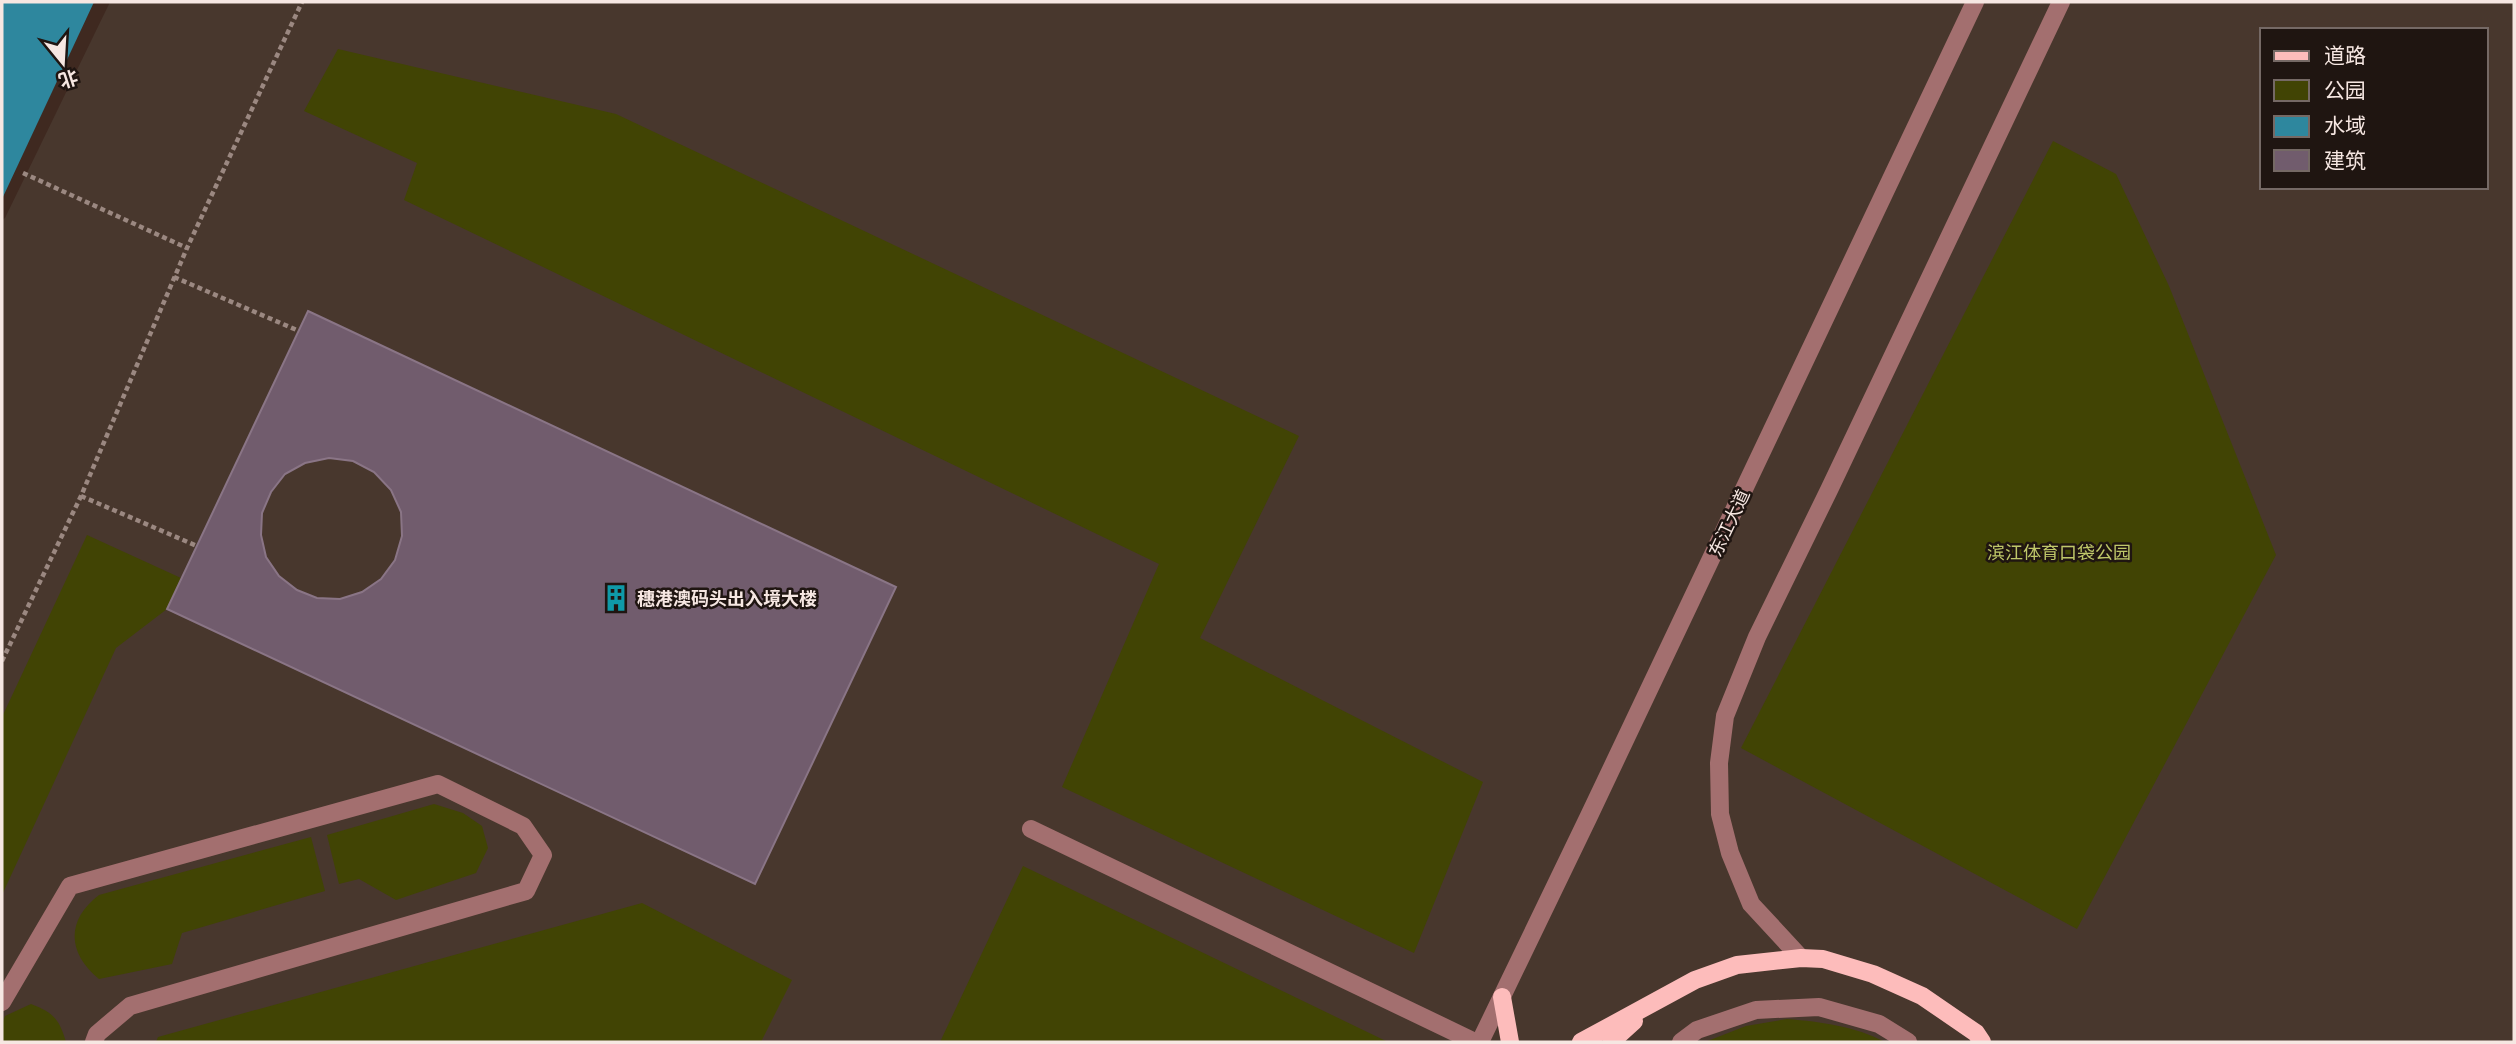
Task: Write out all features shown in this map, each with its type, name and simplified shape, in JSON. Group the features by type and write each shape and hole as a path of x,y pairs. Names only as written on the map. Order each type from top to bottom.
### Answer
{"main road":[{"path":"1581,1042 1695,980 1737,965 1801,958 1823,959 1873,974 1922,996 1979,1038 1994,1042"},
{"path":"1503,996 1510,1042"},
{"path":"1611,1042 1658,1000"}],"street":[{"name":"东江大道","path":"1477,1042 1503,996 1975,2"},
{"path":"1801,958 1751,904 1730,853 1720,814 1719,763 1725,716 1757,638 2060,2"},
{"path":"2,1002 70,886 438,784 523,826 543,855 526,891 130,1006 97,1034 94,1042"},
{"path":"1031,829 1477,1042"},
{"path":"1681,1042 1697,1030 1756,1010 1819,1007 1879,1024 1908,1042"}],"path":[{"path":"2,661 81,496 174,277 302,2"},
{"path":"23,173 187,248"},
{"path":"174,277 299,331"},
{"path":"81,496 197,546"}],"shaded area":[{"path":"106,2 2514,2 2514,1042 2,1042 2,216"}],"green space":[{"path":"338,49 616,114 1299,436 1200,638 1483,782 1414,953 1062,787 1159,564 404,200 417,163 304,111"},
{"name":"滨江体育口袋公园","path":"2053,141 2116,174 2169,286 2276,555 2077,929 1741,748"},
{"path":"87,535 181,578 167,609 116,648 2,895 2,717"},
{"path":"434,804 463,813 482,826 488,848 476,873 396,900 359,879 339,884 327,835"},
{"path":"311,837 325,891 182,933 172,964 99,979 88,969 76,948 76,926 88,905 99,895"},
{"path":"1023,866 1388,1042 940,1042"},
{"path":"642,903 792,980 761,1042 156,1042 158,1037"},
{"path":"31,1004 45,1010 54,1018 66,1042 2,1042 5,1016"},
{"path":"1787,1019 1838,1026 1885,1042 1705,1042 1746,1026"}],"water":[{"path":"2,2 106,2 2,216"}],"pier":[{"path":"94,2 110,2 2,220 2,199"}],"building":[{"name":"穗港澳码头出入境大楼","path":"308,311 896,587 755,884 167,609","holes":["329,458 353,461 374,472 391,490 401,512 402,536 395,560 381,579 362,592 340,599 317,598 297,590 279,576 266,557 261,535 262,513 271,492 285,474 305,463"]}],"place":[{"name":"穗港澳码头出入境大楼","path":"616,598"}]}
